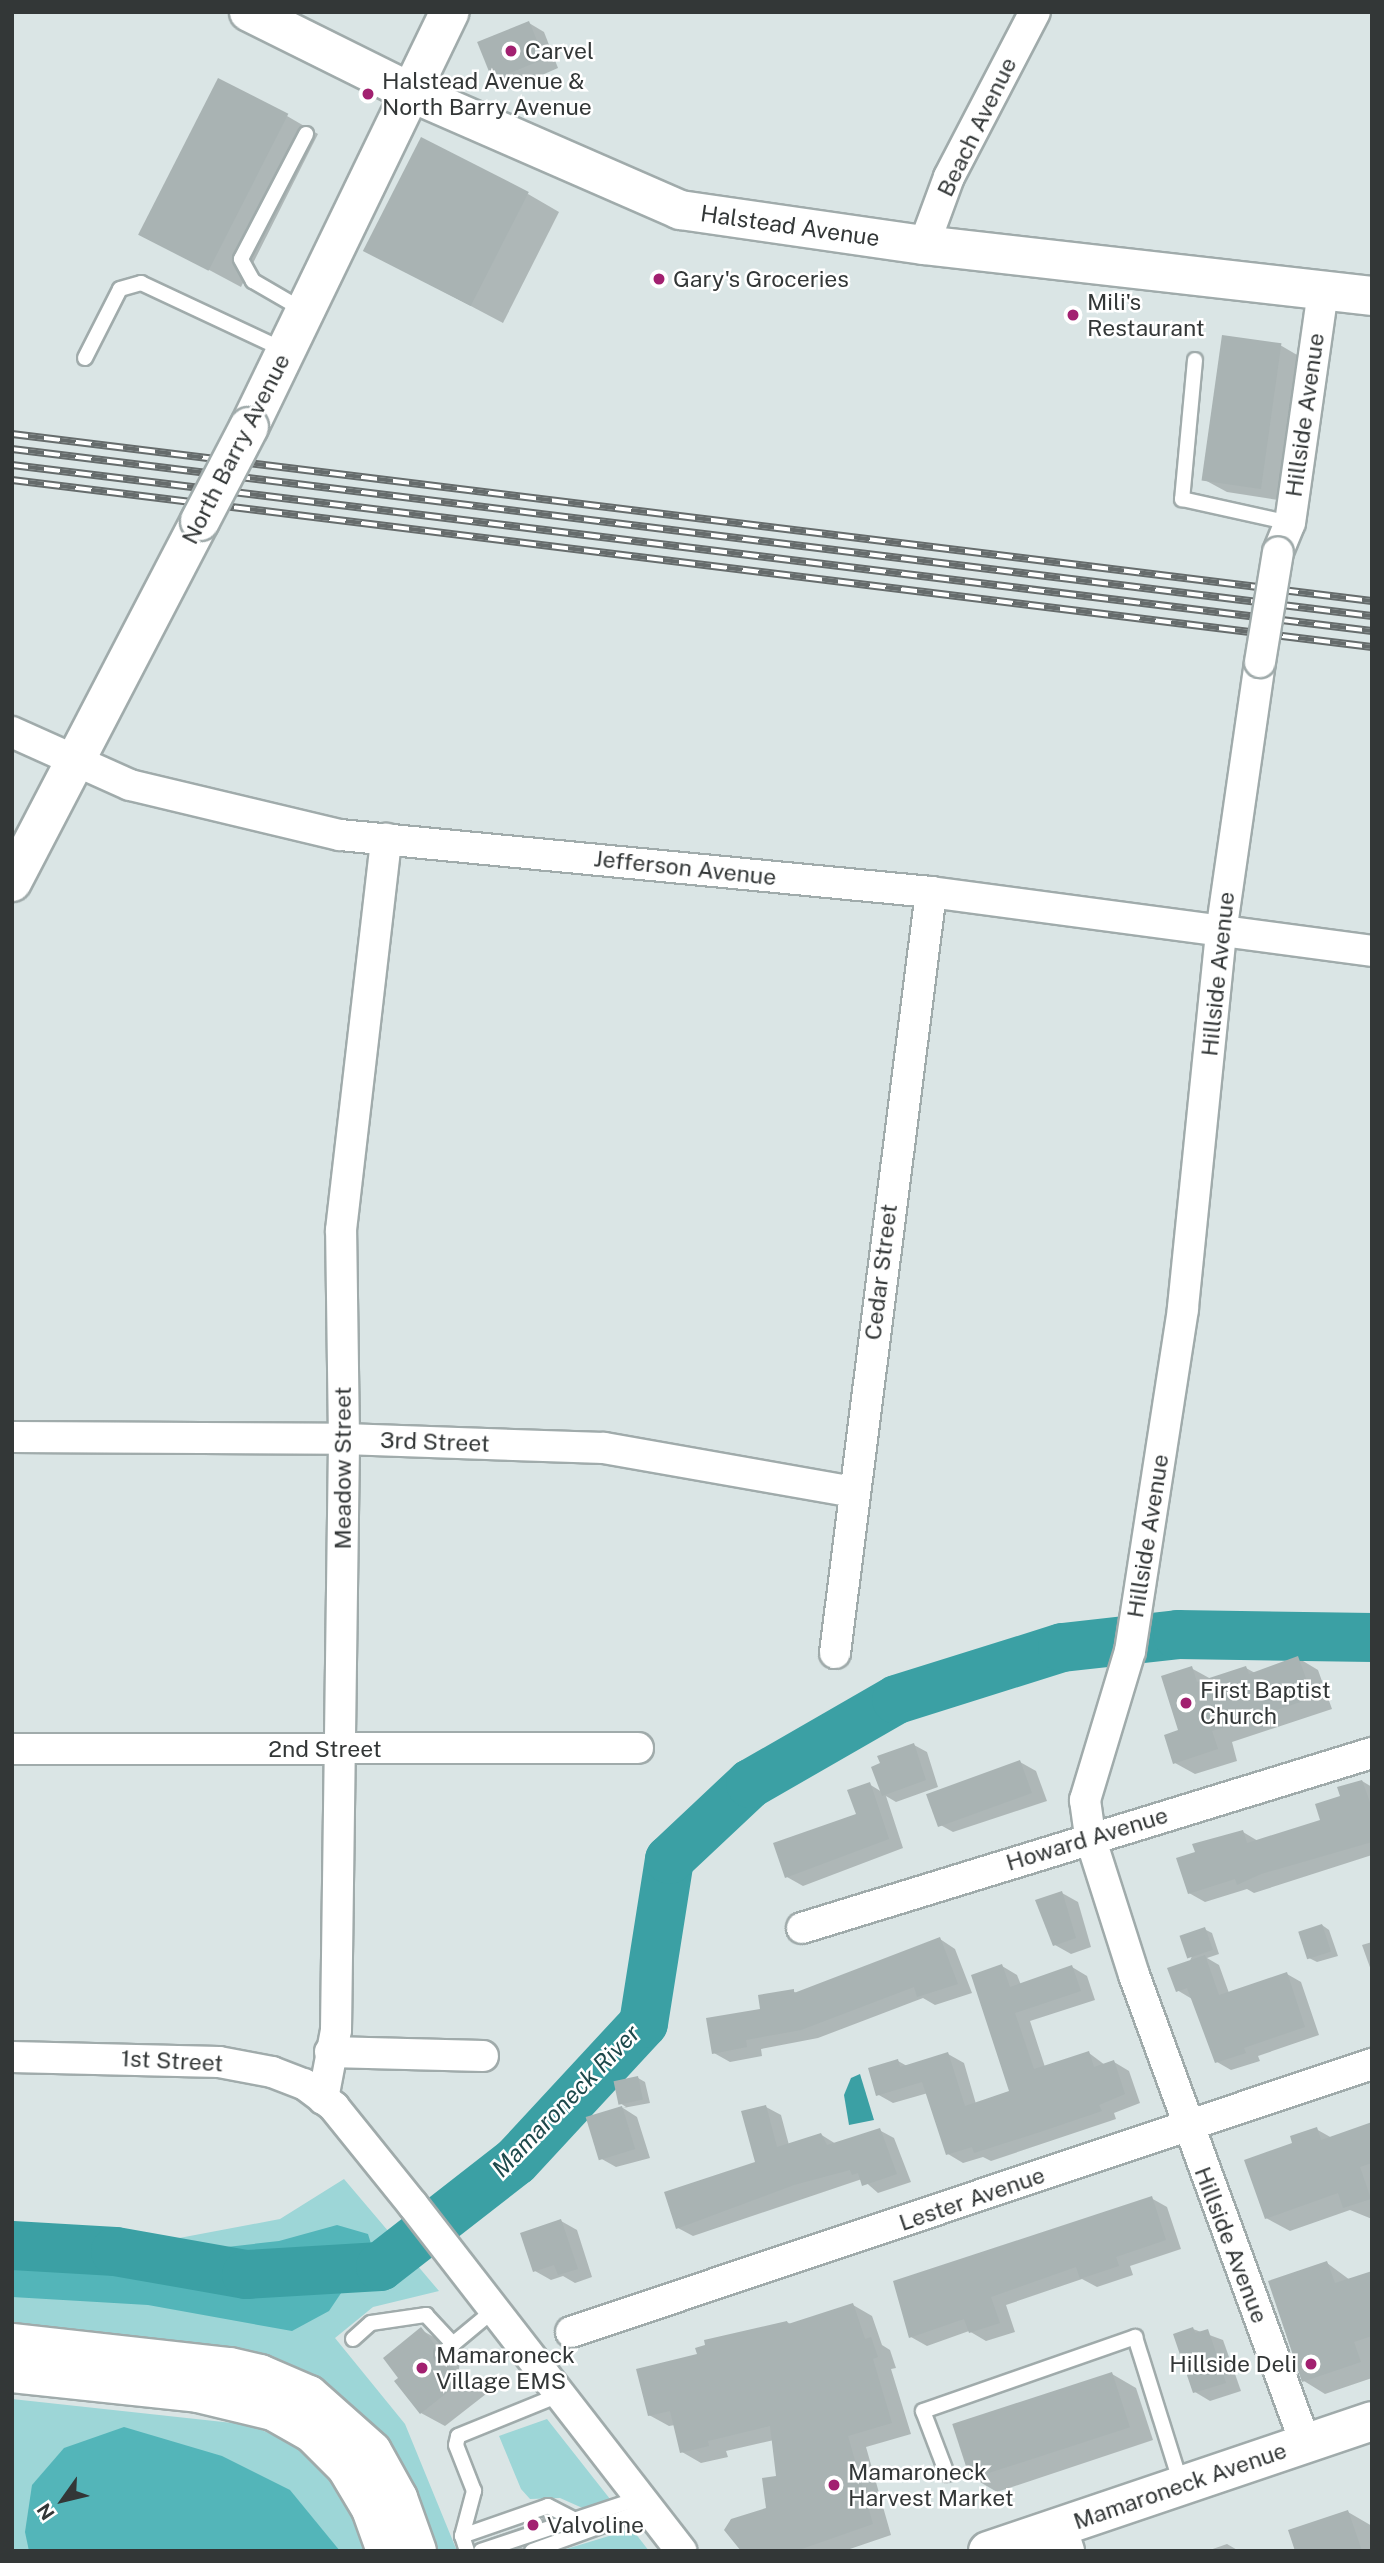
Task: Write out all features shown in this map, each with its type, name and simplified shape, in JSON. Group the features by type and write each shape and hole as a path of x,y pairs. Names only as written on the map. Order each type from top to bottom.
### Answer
{"main road":[{"name":"Halstead Avenue","path":"249,12 410,92 680,210 924,245 1372,296"},
{"name":"North Barry Avenue","path":"16,865 77,762 249,427 450,12"},
{"path":"12,2343 230,2367 260,2374 309,2395 372,2451 398,2498 417,2551"},
{"path":"12,2373 198,2393 273,2410 312,2433 346,2468 371,2509 386,2551"},
{"name":"Mamaroneck Avenue","path":"988,2551 1065,2538 1181,2485 1306,2444 1369,2430"}],"street":[{"name":"Beach Avenue","path":"924,245 949,177 1035,12"},
{"name":"Hillside Avenue","path":"1306,2444 1186,2126 1090,1837 1085,1800 1127,1660 1137,1609 1184,1309 1221,933 1260,662 1278,552 1290,523 1323,290"},
{"name":"Jefferson Avenue","path":"12,732 130,785 211,807 340,835 931,892 1221,933 1372,951"},
{"name":"Meadow Street","path":"323,2099 336,2030 344,1439 341,1230 386,839"},
{"name":"Cedar Street","path":"835,1653 853,1492 931,892"},
{"name":"3rd Street","path":"12,1437 344,1439 604,1448 853,1492"},
{"name":"2nd Street","path":"12,1749 638,1748"},
{"name":"Howard Avenue","path":"802,1928 1090,1837 1372,1753"},
{"path":"330,2052 483,2056"},
{"name":"1st Street","path":"12,2057 219,2062 272,2072 303,2084 323,2099"},
{"name":"Lester Avenue","path":"571,2332 1372,2064"},
{"path":"323,2099 450,2250 681,2551"}],"lane":[{"path":"304,311 253,281 241,259 306,134"},
{"path":"85,358 120,289 141,283 285,350"},
{"path":"1195,360 1182,499 1290,523"},
{"path":"353,2339 371,2323 426,2315 448,2349 494,2310"},
{"path":"947,2474 923,2412 1135,2337 1181,2485"},
{"path":"467,2551 462,2536 474,2491 456,2445 458,2436 559,2395"},
{"path":"481,2551 575,2519 644,2504"},
{"path":"532,2551 644,2504"},
{"path":"462,2536 548,2506 575,2519"}],"shaded area":[{"path":"860,2074 874,2120 849,2125 844,2095 851,2078"},
{"path":"344,2179 439,2291 373,2307 335,2338 405,2424 457,2551 437,2551 418,2504 374,2426 332,2390 249,2353 12,2322 12,2237 158,2242 280,2219"},
{"path":"337,2225 368,2234 372,2247 329,2311 292,2331 148,2305 12,2297 12,2244 218,2248 279,2241"},
{"path":"12,2399 251,2425 312,2453 361,2529 367,2551 12,2551"},
{"path":"547,2419 610,2499 587,2510 560,2498 530,2499 521,2489 499,2436"},
{"path":"124,2427 222,2456 290,2490 340,2551 29,2551 25,2532 32,2485 64,2448"},
{"path":"632,2529 649,2551 563,2550"}],"building":[{"name":"Carvel","path":"529,21 544,59 492,80 477,42"},
{"path":"218,78 288,114 208,271 138,235"},
{"path":"421,137 529,192 471,306 363,251"},
{"path":"1222,335 1281,343 1261,489 1202,481"},
{"path":"1298,1656 1313,1698 1212,1731 1218,1749 1173,1764 1164,1735 1178,1730 1161,1676 1192,1666 1197,1682 1246,1666 1249,1674"},
{"path":"914,1743 926,1780 882,1796 871,1767 880,1763 877,1756"},
{"path":"1020,1760 1032,1793 938,1827 926,1794"},
{"path":"1362,1780 1372,1808 1372,1842 1261,1874 1237,1885 1235,1879 1188,1894 1176,1858 1195,1852 1192,1844 1243,1830 1247,1843 1320,1820 1315,1804 1340,1796 1337,1787"},
{"path":"870,1782 889,1839 785,1878 773,1843 856,1814 847,1790"},
{"path":"1062,1891 1076,1938 1053,1946 1035,1900"},
{"path":"1322,1924 1331,1952 1307,1959 1298,1932"},
{"path":"1205,1927 1213,1950 1187,1958 1179,1936"},
{"path":"940,1937 958,1984 917,1997 914,1987 801,2030 746,2040 747,2047 712,2054 706,2018 760,2009 758,1995 794,1989 794,1993"},
{"path":"1205,1955 1219,1995 1287,1972 1305,2027 1244,2048 1246,2053 1215,2063 1187,1988 1176,1992 1167,1968"},
{"path":"1002,1964 1010,1987 1072,1965 1081,1991 1015,2013 1034,2069 1089,2051 1094,2067 1114,2060 1125,2094 1099,2105 1102,2111 974,2153 972,2147 946,2155 922,2082 876,2096 868,2068 898,2059 900,2067 948,2052 965,2106 1009,2091 971,1975"},
{"path":"638,2076 643,2099 619,2105 614,2081"},
{"path":"766,2105 777,2147 821,2133 827,2145 880,2128 897,2174 862,2186 858,2173 852,2175 850,2170 794,2185 676,2229 664,2192 755,2162 741,2111"},
{"path":"622,2106 635,2149 599,2160 586,2117"},
{"path":"1372,2122 1372,2163 1360,2167 1371,2199 1343,2208 1338,2193 1265,2219 1244,2160 1292,2143 1290,2136 1317,2127 1321,2140"},
{"path":"1152,2196 1166,2240 1116,2257 1119,2266 1080,2279 1076,2267 991,2297 1000,2323 969,2333 964,2319 909,2338 893,2281"},
{"path":"561,2219 578,2269 558,2275 554,2265 533,2272 520,2233"},
{"path":"1327,2261 1335,2283 1372,2271 1372,2336 1354,2342 1361,2362 1302,2382 1268,2281"},
{"path":"853,2303 865,2339 871,2337 878,2357 873,2359 892,2423 848,2436 873,2524 796,2551 741,2551 724,2530 731,2519 766,2508 762,2478 776,2476 770,2426 708,2441 709,2446 680,2453 670,2411 648,2416 636,2369 697,2354 695,2348 705,2345 704,2340 787,2321 788,2324"},
{"name":"Mamaroneck Village EMS","path":"421,2327 436,2346 434,2360 448,2361 463,2380 420,2414 394,2381 398,2378 383,2358"},
{"path":"1193,2327 1195,2333 1208,2329 1226,2383 1193,2393 1173,2334"},
{"path":"1112,2372 1130,2427 970,2479 952,2424"},
{"path":"1348,2510 1362,2551 1295,2551 1288,2530"},
{"path":"547,2516 483,2551 478,2551"}],"waterway":[{"name":"Mamaroneck River","path":"12,2245 115,2251 246,2274 380,2266 515,2161 643,2023 669,1859 750,1783 896,1699 1062,1647 1177,1634 1372,1637"}],"railway":[{"path":"12,434 1372,601"},
{"path":"12,449 1372,616"},
{"path":"12,465 1372,631"},
{"path":"12,480 1372,647"}],"place":[{"name":"Carvel","path":"511,51"},
{"name":"Halstead Avenue & North Barry Avenue","path":"368,94"},
{"name":"Gary's Groceries","path":"659,279"},
{"name":"Mili's Restaurant","path":"1073,315"},
{"name":"First Baptist Church","path":"1186,1703"},
{"name":"Hillside Deli","path":"1311,2364"},
{"name":"Mamaroneck Village EMS","path":"422,2368"},
{"name":"Mamaroneck Harvest Market","path":"834,2485"},
{"name":"Valvoline","path":"533,2525"}]}
